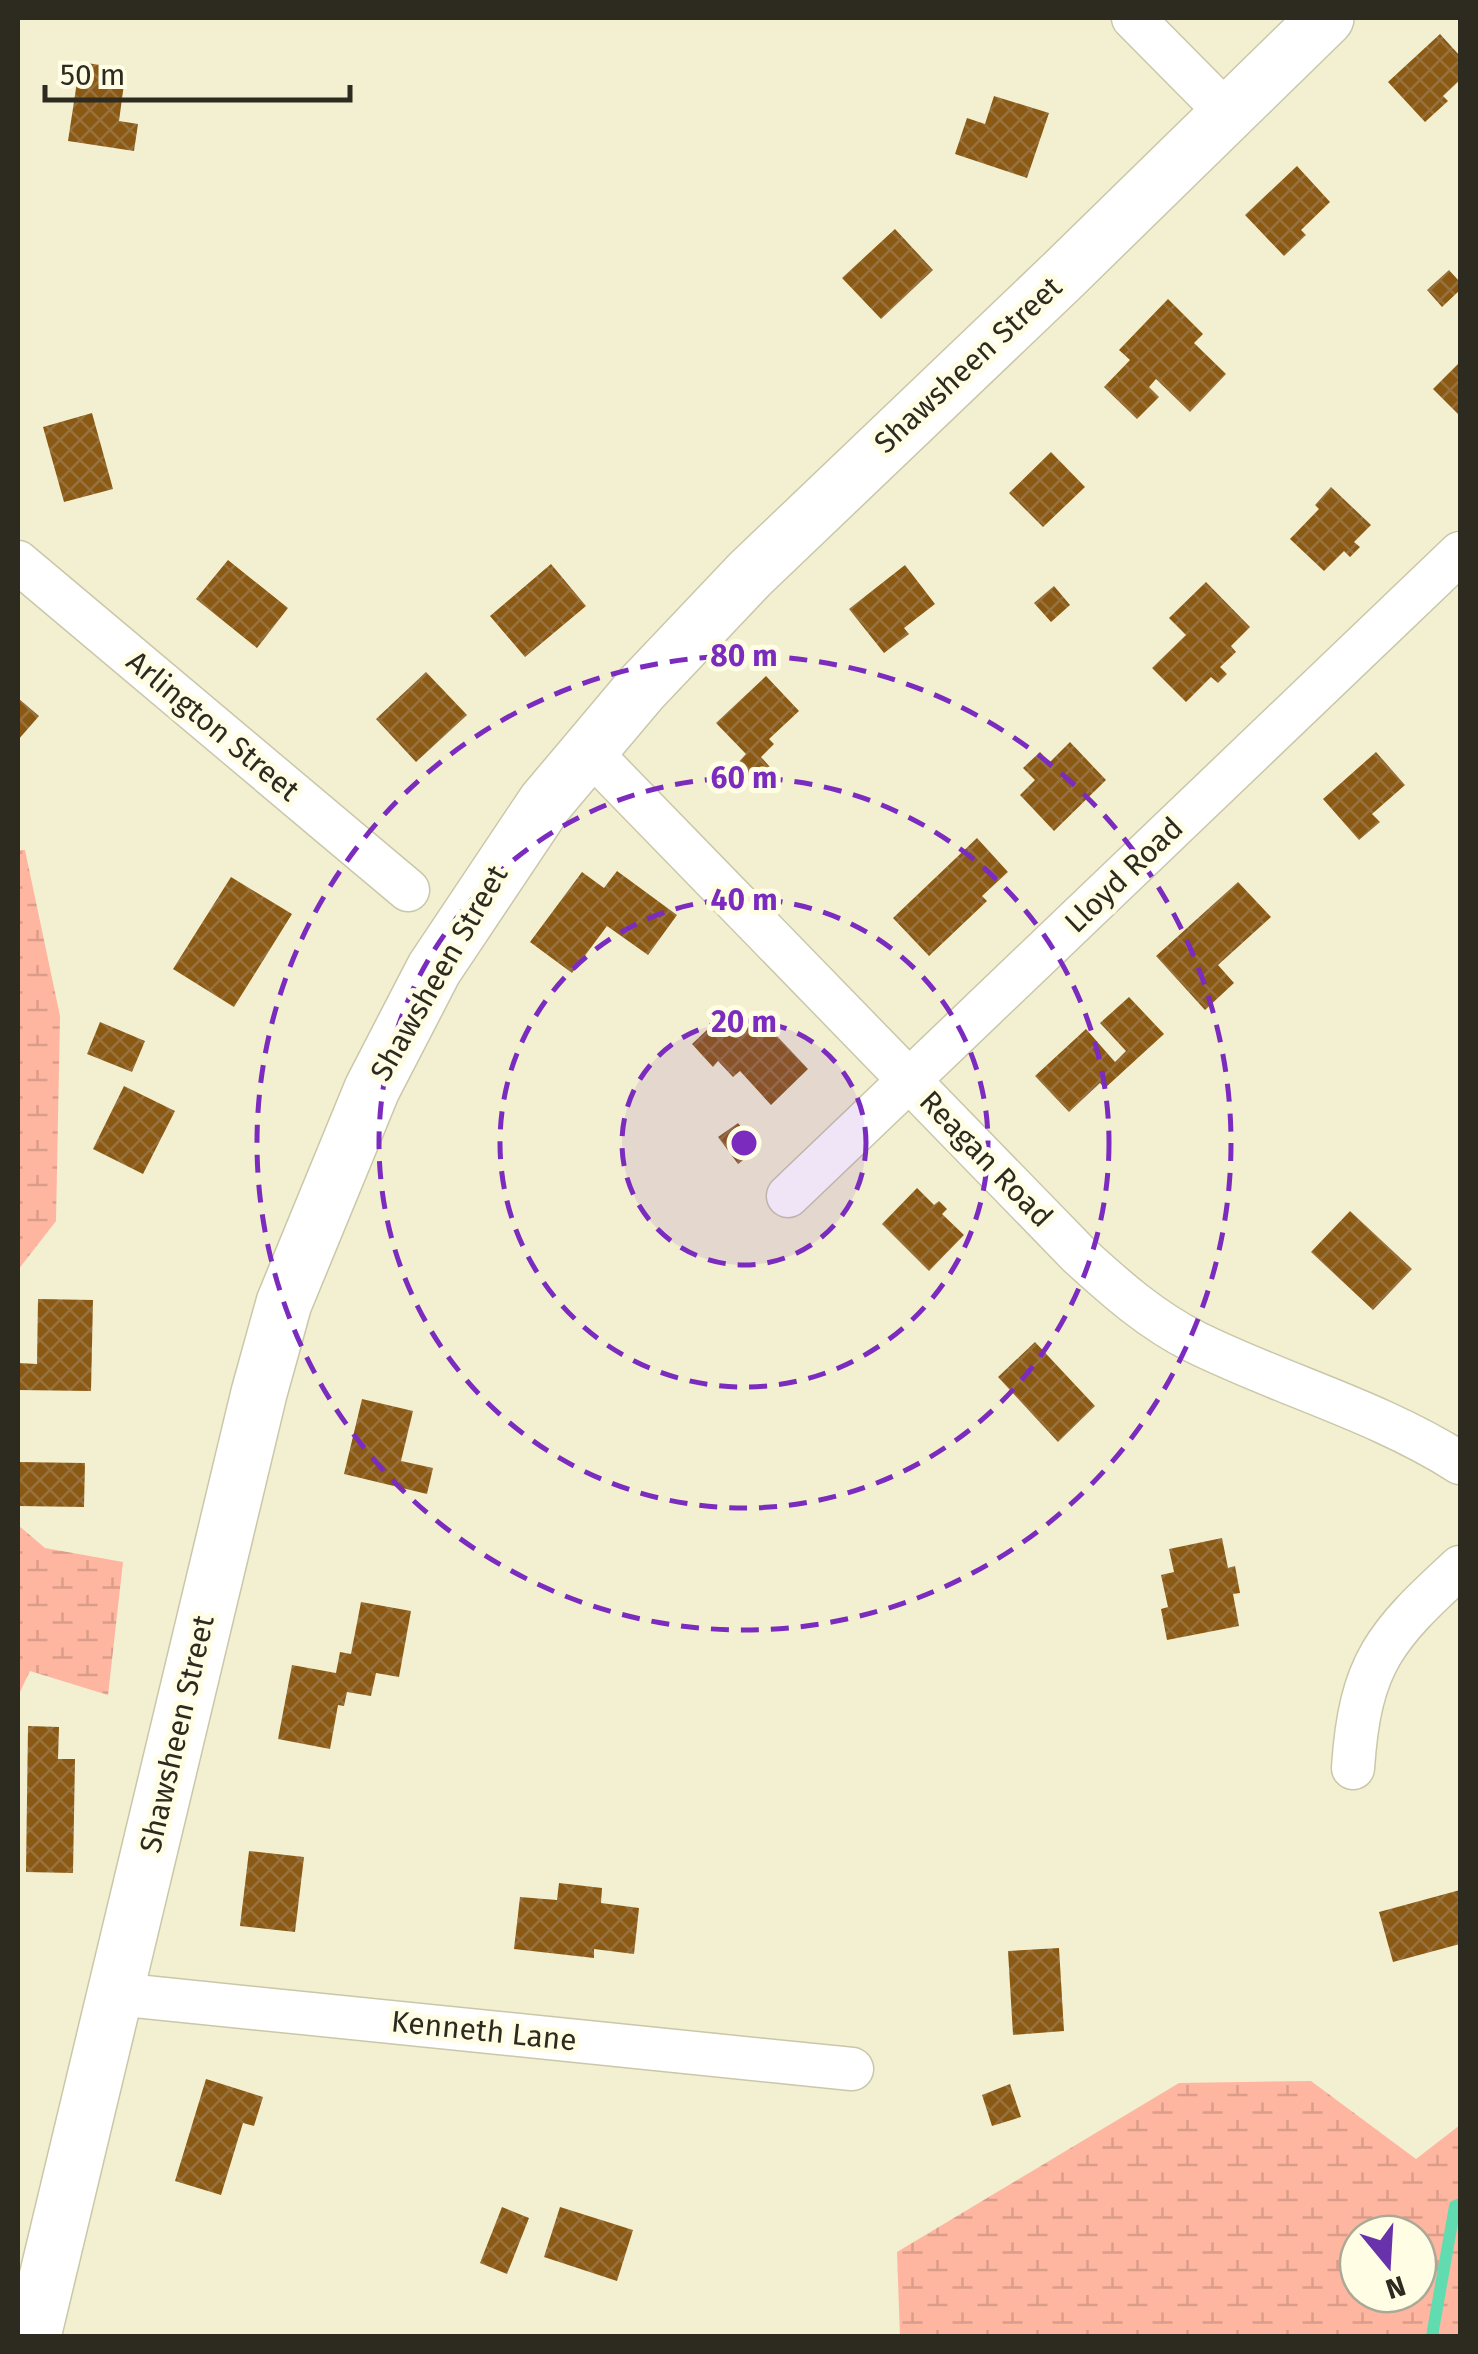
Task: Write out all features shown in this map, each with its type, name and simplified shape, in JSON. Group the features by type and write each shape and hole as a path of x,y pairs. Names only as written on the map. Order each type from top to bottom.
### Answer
{"main road":[{"name":"Shawsheen Street","path":"33,2336 259,1393 284,1303 372,1089 434,969 506,858 587,750 750,574 1326,18"}],"street":[{"path":"1134,18 1227,114"},
{"name":"Lloyd Road","path":"788,1196 1460,553"},
{"name":"Arlington Street","path":"18,562 408,890"},
{"name":"Reagan Road","path":"587,750 1079,1255 1151,1317 1194,1342 1417,1439 1460,1464"},
{"path":"1353,1768 1356,1721 1366,1679 1386,1642 1460,1567"},
{"name":"Kenneth Lane","path":"116,1994 852,2069"}],"green space":[{"path":"18,850 25,850 60,1016 56,1221 18,1270"},
{"path":"18,1525 45,1548 123,1562 108,1695 30,1671 18,1696"},
{"path":"1311,2081 1416,2159 1460,2125 1460,2336 900,2336 897,2252 1179,2083"}],"building":[{"path":"1440,34 1460,56 1460,80 1443,96 1448,101 1425,122 1388,82"},
{"path":"80,62 126,69 119,121 138,124 134,151 68,141"},
{"path":"994,96 1049,113 1027,178 955,154 967,118 985,124"},
{"path":"1297,166 1330,202 1301,230 1306,235 1284,256 1245,215"},
{"path":"895,229 933,270 881,319 842,278"},
{"path":"1449,270 1460,282 1460,290 1442,307 1427,290"},
{"path":"1168,299 1203,334 1194,343 1226,374 1190,412 1156,379 1149,387 1159,397 1137,419 1104,387 1130,360 1119,350"},
{"path":"1460,362 1460,416 1433,389"},
{"path":"92,413 113,489 64,502 43,427"},
{"path":"1051,452 1085,487 1043,527 1009,493"},
{"path":"1331,487 1371,525 1354,542 1360,547 1350,557 1344,551 1324,571 1290,539 1319,509 1315,505"},
{"path":"228,560 288,608 257,648 196,599"},
{"path":"551,564 586,606 525,657 490,616"},
{"path":"905,565 935,604 904,628 909,634 884,653 849,609"},
{"path":"1206,582 1250,627 1231,646 1236,652 1220,667 1227,674 1218,683 1211,677 1186,702 1152,668 1186,635 1169,618"},
{"path":"1054,586 1070,605 1051,622 1034,603"},
{"path":"426,672 467,715 416,762 376,719"},
{"path":"766,676 799,711 769,739 774,744 761,757 770,767 752,783 736,765 746,754 716,723"},
{"path":"18,698 39,716 18,740"},
{"path":"1070,742 1106,780 1054,831 1020,795 1035,780 1023,768 1040,752 1050,762"},
{"path":"1376,752 1405,785 1372,814 1380,822 1359,840 1323,799"},
{"path":"977,838 1008,872 982,896 987,901 929,956 893,918"},
{"path":"617,871 677,915 648,955 607,926 572,973 530,942 582,872 604,888"},
{"path":"231,877 292,914 234,1007 173,969"},
{"path":"1238,882 1271,917 1218,965 1234,983 1205,1010 1156,956"},
{"path":"1129,997 1164,1034 1105,1088 1100,1083 1069,1112 1035,1076 1086,1029 1115,1062 1126,1051 1100,1023"},
{"path":"726,1012 744,1031 759,1017 808,1069 771,1105 740,1071 733,1077 718,1061 713,1067 692,1044"},
{"path":"100,1022 145,1041 132,1072 87,1054"},
{"path":"124,1086 175,1111 143,1174 93,1149"},
{"path":"738,1123 758,1149 738,1164 718,1137"},
{"path":"917,1188 934,1205 939,1201 947,1209 942,1214 964,1235 929,1271 882,1224"},
{"path":"1350,1211 1412,1269 1373,1310 1311,1252"},
{"path":"38,1299 93,1300 91,1391 18,1390 18,1363 37,1364"},
{"path":"1035,1342 1095,1406 1058,1442 998,1377"},
{"path":"362,1399 413,1411 401,1461 433,1468 427,1494 344,1474"},
{"path":"18,1462 85,1463 84,1507 18,1506"},
{"path":"1222,1538 1228,1568 1235,1566 1240,1593 1233,1594 1239,1626 1167,1640 1161,1609 1168,1607 1161,1575 1174,1572 1169,1549"},
{"path":"361,1602 411,1611 399,1677 376,1673 371,1696 347,1692 344,1706 338,1705 330,1749 278,1739 292,1665 336,1673 340,1652 351,1654"},
{"path":"28,1726 59,1727 58,1759 75,1759 73,1873 26,1872"},
{"path":"249,1851 304,1857 295,1932 240,1926"},
{"path":"559,1883 602,1888 601,1903 639,1908 634,1954 594,1949 594,1958 514,1949 520,1897 557,1900"},
{"path":"1460,1890 1460,1944 1393,1962 1379,1912"},
{"path":"1059,1948 1064,2031 1013,2035 1008,1951"},
{"path":"206,2079 263,2097 254,2126 243,2123 221,2195 175,2181"},
{"path":"1010,2084 1021,2117 992,2126 982,2095"},
{"path":"502,2207 529,2218 507,2274 480,2263"},
{"path":"560,2207 633,2230 617,2281 544,2257"}],"waterway":[{"path":"1432,2336 1455,2206 1460,2204"}]}
